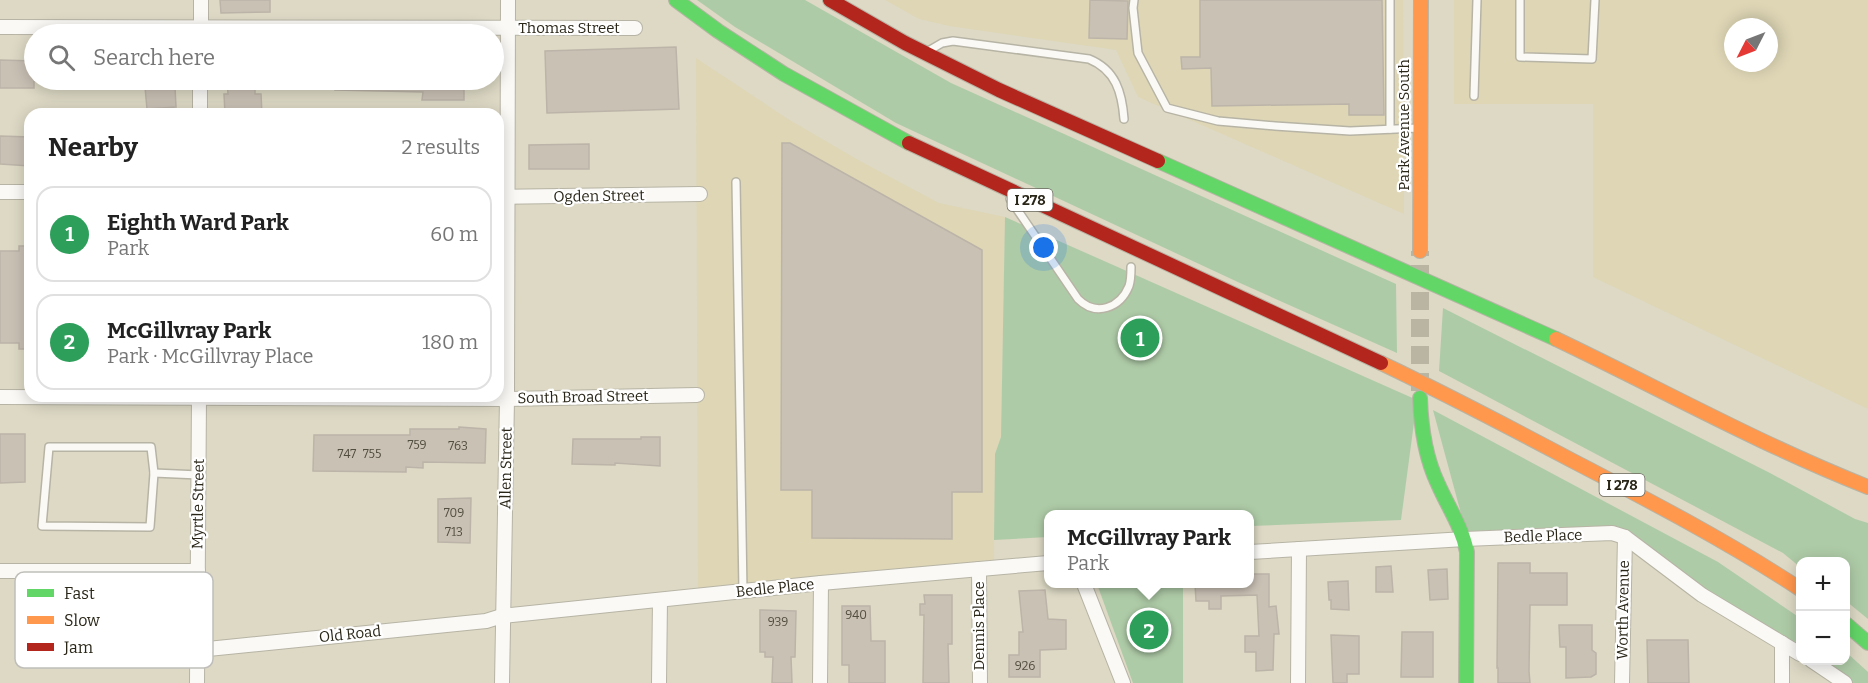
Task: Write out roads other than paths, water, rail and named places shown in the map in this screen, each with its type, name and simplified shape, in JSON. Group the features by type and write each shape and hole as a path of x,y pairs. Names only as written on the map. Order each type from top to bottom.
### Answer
{"main road":[{"name":"I 278","path":"676,0 725,36 814,92 898,138 1438,390 1653,502 1751,557 1796,586"},
{"path":"830,0 925,54 1023,101 1517,320 1728,427 1797,459 1868,487"},
{"name":"Park Avenue South","path":"1420,251 1421,0"},
{"path":"1420,398 1424,445 1434,476 1465,539 1467,552 1466,683"},
{"path":"1850,628 1868,643"}],"street":[{"path":"201,0 201,24"},
{"name":"Allen Street","path":"504,163 508,0"},
{"name":"Thomas Street","path":"0,27 24,27"},
{"name":"Thomas Street","path":"504,28 635,28"},
{"path":"200,90 200,108"},
{"path":"0,192 24,192"},
{"name":"Ogden Street","path":"504,197 700,194"},
{"name":"Allen Street","path":"502,683 507,399 504,248"},
{"name":"South Broad Street","path":"504,399 698,395"},
{"name":"South Broad Street","path":"0,397 24,397"},
{"name":"Myrtle Street","path":"198,571 199,402"},
{"name":"Bedle Place","path":"1254,552 1612,533 1625,537"},
{"path":"1625,537 1702,595 1796,652"},
{"name":"Worth Avenue","path":"1622,683 1625,537"},
{"path":"1298,683 1299,549"},
{"name":"Bedle Place","path":"502,616 821,583 1044,563"},
{"name":"Dennis Place","path":"979,569 980,683"},
{"path":"0,571 198,571"},
{"path":"820,683 821,583"},
{"path":"1086,588 1123,683"},
{"path":"659,683 660,600"},
{"name":"Old Road","path":"213,648 486,621 502,616"},
{"path":"1782,643 1782,683"},
{"path":"1818,665 1845,683"},
{"name":"Myrtle Street","path":"197,668 197,683"}],"lane":[{"path":"1134,0 1138,53 1167,108 1218,121 1350,130 1420,128"},
{"path":"1390,0 1390,129"},
{"path":"1474,96 1477,0"},
{"path":"1520,0 1520,57 1592,59 1595,0"},
{"path":"925,54 942,43 953,41 1089,59 1103,66 1113,77 1122,98 1124,119"},
{"path":"736,182 743,591"},
{"path":"1002,187 1082,303 1099,310 1117,301 1130,285 1131,267"},
{"path":"49,447 151,447 154,473 150,527 42,526 49,447"},
{"path":"154,473 199,475"}],"tunnel":[{"path":"1420,251 1420,391"}],"place":[{"name":"Eighth Ward Park","path":"1140,338"},
{"name":"McGillvray Park","path":"1149,630"}]}
